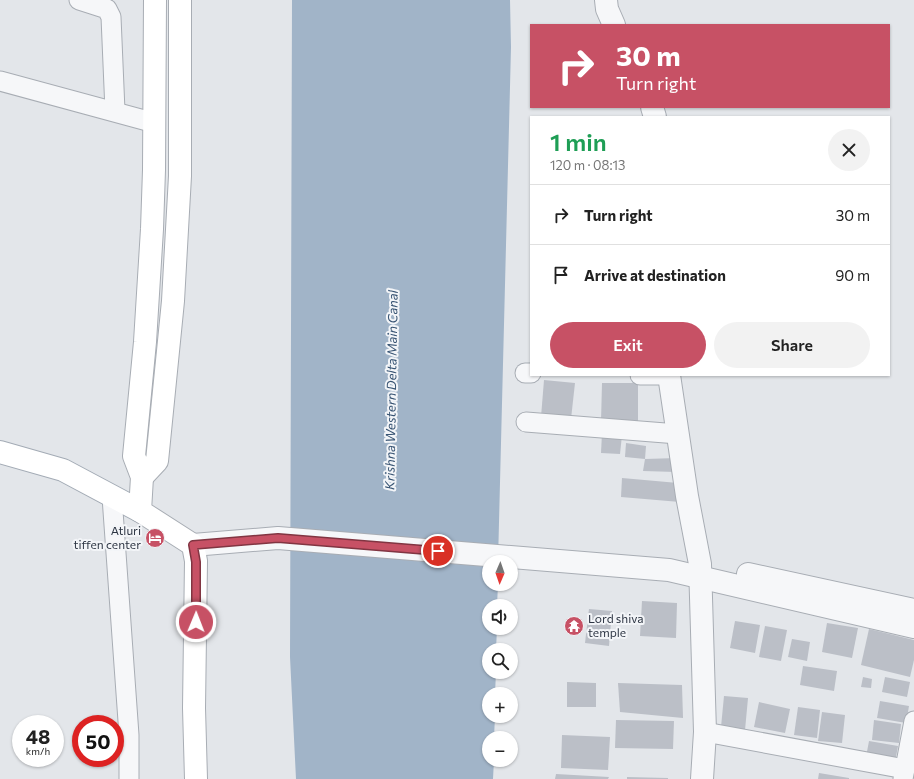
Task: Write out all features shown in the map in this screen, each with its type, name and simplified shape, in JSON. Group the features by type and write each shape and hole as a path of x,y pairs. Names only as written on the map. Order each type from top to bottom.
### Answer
{"main road":[{"path":"140,511 142,477 134,456 145,342 150,259 156,0"},
{"path":"142,477 157,461 173,308 180,176 180,0"},
{"path":"155,27 180,29"},
{"path":"0,452 63,470 140,511 193,545 196,562 197,594 194,708 196,779"},
{"path":"0,467 62,481 78,478"}],"street":[{"path":"79,0 107,9 111,17 114,111"},
{"path":"606,0 606,9 614,24"},
{"path":"0,81 154,122"},
{"path":"669,376 699,571 705,732 702,779"},
{"path":"526,422 678,434"},
{"path":"112,497 129,735 128,779"},
{"path":"193,545 278,538 669,570 699,571 914,610"},
{"path":"699,571 914,627"},
{"path":"705,732 904,774 914,721"}],"water":[{"name":"Krishna Western Delta Main Canal","path":"292,0 510,0 511,47 498,555 482,555 482,591 498,591 497,599 482,599 482,635 497,635 496,643 482,643 482,679 496,679 495,687 482,687 482,723 495,723 494,731 482,731 482,767 494,767 493,779 296,779 290,657"}],"building":[{"path":"544,380 575,383 571,419 541,417"},
{"path":"602,383 638,383 638,424 601,422"},
{"path":"602,433 622,435 620,454 601,453"},
{"path":"626,443 646,446 645,459 625,457"},
{"path":"677,458 676,472 643,471 645,459"},
{"path":"622,478 678,483 680,502 621,497"},
{"path":"642,601 677,603 676,638 640,636"},
{"path":"589,609 612,611 609,646 585,643"},
{"path":"735,621 760,625 755,653 730,648"},
{"path":"827,623 858,628 852,658 822,652"},
{"path":"765,626 787,630 781,661 759,657"},
{"path":"869,629 914,640 914,660 910,677 861,665"},
{"path":"792,639 810,642 807,661 788,657"},
{"path":"803,666 837,671 834,691 800,685"},
{"path":"863,677 872,679 871,688 861,687"},
{"path":"885,677 910,682 907,697 882,692"},
{"path":"567,682 596,683 596,707 567,707"},
{"path":"618,683 682,685 683,718 620,712"},
{"path":"724,696 748,698 745,730 721,727"},
{"path":"880,701 909,706 906,723 877,718"},
{"path":"759,702 790,709 785,733 754,727"},
{"path":"798,707 820,710 817,738 794,735"},
{"path":"822,712 845,715 842,743 818,741"},
{"path":"616,720 674,721 673,749 615,748"},
{"path":"874,720 901,724 899,743 872,740"},
{"path":"562,735 610,737 608,770 561,768"},
{"path":"869,741 898,746 895,762 866,757"},
{"path":"819,773 849,778 849,779 818,779"},
{"path":"556,774 609,777 608,779 555,779"},
{"path":"627,777 668,778 668,779 627,779"}],"place":[{"name":"Atluri tiffen center","path":"155,538"},
{"name":"Lord shiva temple","path":"574,626"}],"route":[{"path":"196,622 196,562 193,545 278,538 438,551"}]}
